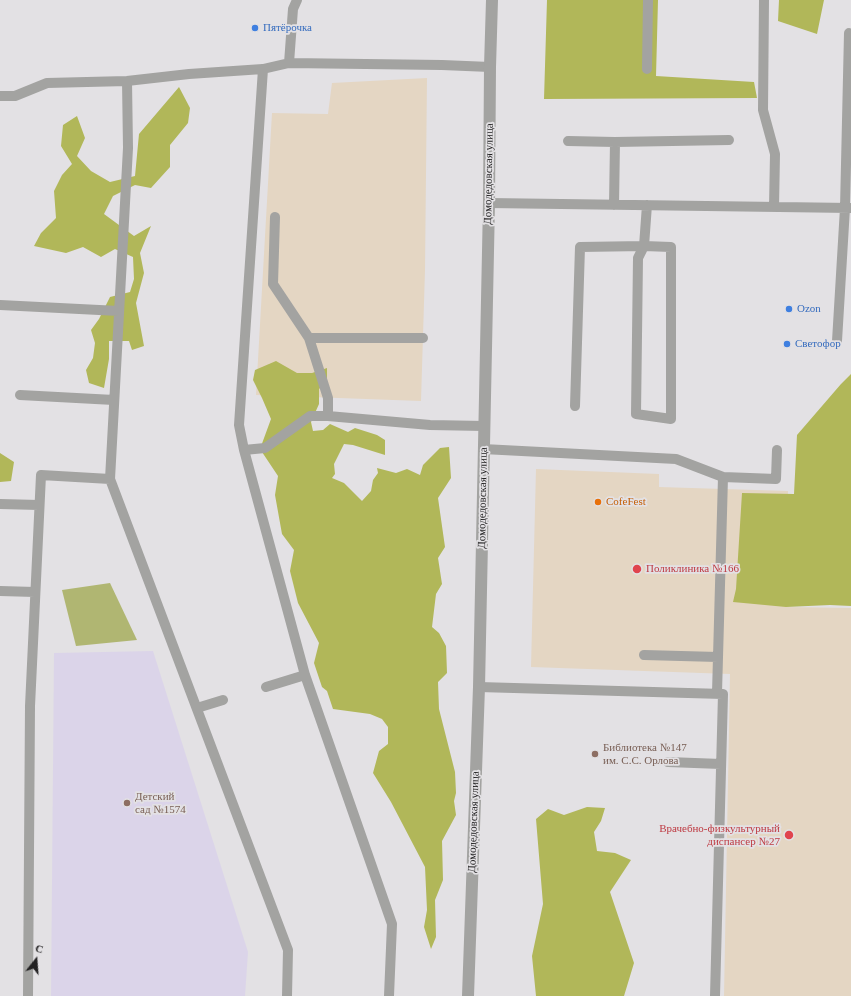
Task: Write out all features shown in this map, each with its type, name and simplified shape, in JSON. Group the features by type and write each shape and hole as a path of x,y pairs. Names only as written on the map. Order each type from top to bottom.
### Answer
{"street":[{"name":"Домодедовская улица","path":"468,996 479,687 492,0"}],"lane":[{"path":"289,63 292,9 297,0"},
{"path":"647,69 648,0"},
{"path":"764,0 763,110 774,154 774,207"},
{"path":"837,341 848,208 850,30"},
{"path":"0,96 15,96 47,83 127,81 189,74 263,69 289,63 490,67"},
{"path":"263,69 239,426 244,450 305,675 392,924 389,996"},
{"path":"127,81 128,148 110,479 288,950 287,996"},
{"path":"568,141 615,142 730,140"},
{"path":"614,205 615,142"},
{"path":"489,203 848,208"},
{"path":"576,406 580,246 644,246 671,247 671,419 636,414 638,258 644,246 647,205"},
{"path":"275,217 273,284 309,338 328,398 328,416"},
{"path":"0,305 119,311"},
{"path":"309,338 423,338"},
{"path":"20,395 114,400"},
{"path":"244,450 265,448 310,416 328,416 430,425 484,426"},
{"path":"483,449 676,459 723,477 776,479 777,450"},
{"path":"28,996 30,706 38,505 41,475 110,479"},
{"path":"717,694 723,477"},
{"path":"0,504 38,505"},
{"path":"0,591 35,592"},
{"path":"644,655 718,657"},
{"path":"266,687 305,675"},
{"path":"479,687 723,694 715,996"},
{"path":"197,708 223,700"},
{"path":"668,762 721,764"}],"shaded area":[{"path":"427,78 425,270 421,401 256,395 272,113 328,114 332,83"},
{"path":"536,469 659,474 659,487 788,491 786,607 851,608 851,996 724,996 730,674 531,667"},
{"name":"Детский сад №1574","path":"153,651 248,952 245,996 51,996 54,653"}],"green space":[{"path":"547,0 658,0 656,76 754,82 757,98 544,99"},
{"path":"779,0 824,0 817,34 778,21"},
{"path":"179,87 190,108 188,123 170,145 170,167 151,188 135,185 113,196 104,214 134,236 151,226 140,253 144,273 136,303 144,346 132,350 129,341 109,341 109,359 104,388 89,383 86,370 93,358 95,343 91,330 99,319 110,297 130,292 134,279 133,257 115,249 101,257 83,247 66,253 34,246 41,233 56,218 54,191 62,175 72,164 61,146 63,125 77,116 85,138 77,156 91,171 110,182 135,176 139,134"},
{"path":"276,361 297,373 312,373 327,368 327,381 319,389 319,404 311,422 313,431 323,430 330,424 348,432 355,428 377,435 385,440 385,455 353,445 344,444 334,464 335,474 332,478 344,483 362,501 371,491 373,480 378,473 377,468 396,473 407,469 420,475 423,465 440,448 449,447 451,478 438,498 445,547 438,558 442,584 436,594 432,627 439,633 446,646 447,673 438,682 439,709 455,772 456,793 454,801 456,815 442,841 443,880 435,900 436,937 431,949 424,927 427,910 425,867 391,802 373,773 379,751 388,744 388,727 382,719 370,714 333,709 327,691 322,687 314,663 319,643 298,603 290,571 294,550 282,534 275,495 278,476 260,449 271,419 253,380 255,370"},
{"path":"851,374 851,606 830,605 786,607 733,602 736,589 742,493 794,494 797,435"},
{"path":"0,453 14,462 11,481 0,482"},
{"path":"110,583 137,640 76,646 62,590"},
{"path":"587,807 605,808 601,821 594,832 597,851 615,853 631,860 610,892 634,963 624,996 536,996 532,956 543,904 536,819 548,809 564,815"}],"place":[{"name":"Пятёрочка","path":"255,28"},
{"name":"Ozon","path":"789,309"},
{"name":"Светофор","path":"787,344"},
{"name":"CofeFest","path":"598,502"},
{"name":"Поликлиника №166","path":"637,569"},
{"name":"Библиотека №147 им. С.С. Орлова","path":"595,754"},
{"name":"Детский сад №1574","path":"127,803"},
{"name":"Врачебно-физкультурный диспансер №27","path":"789,835"}]}
